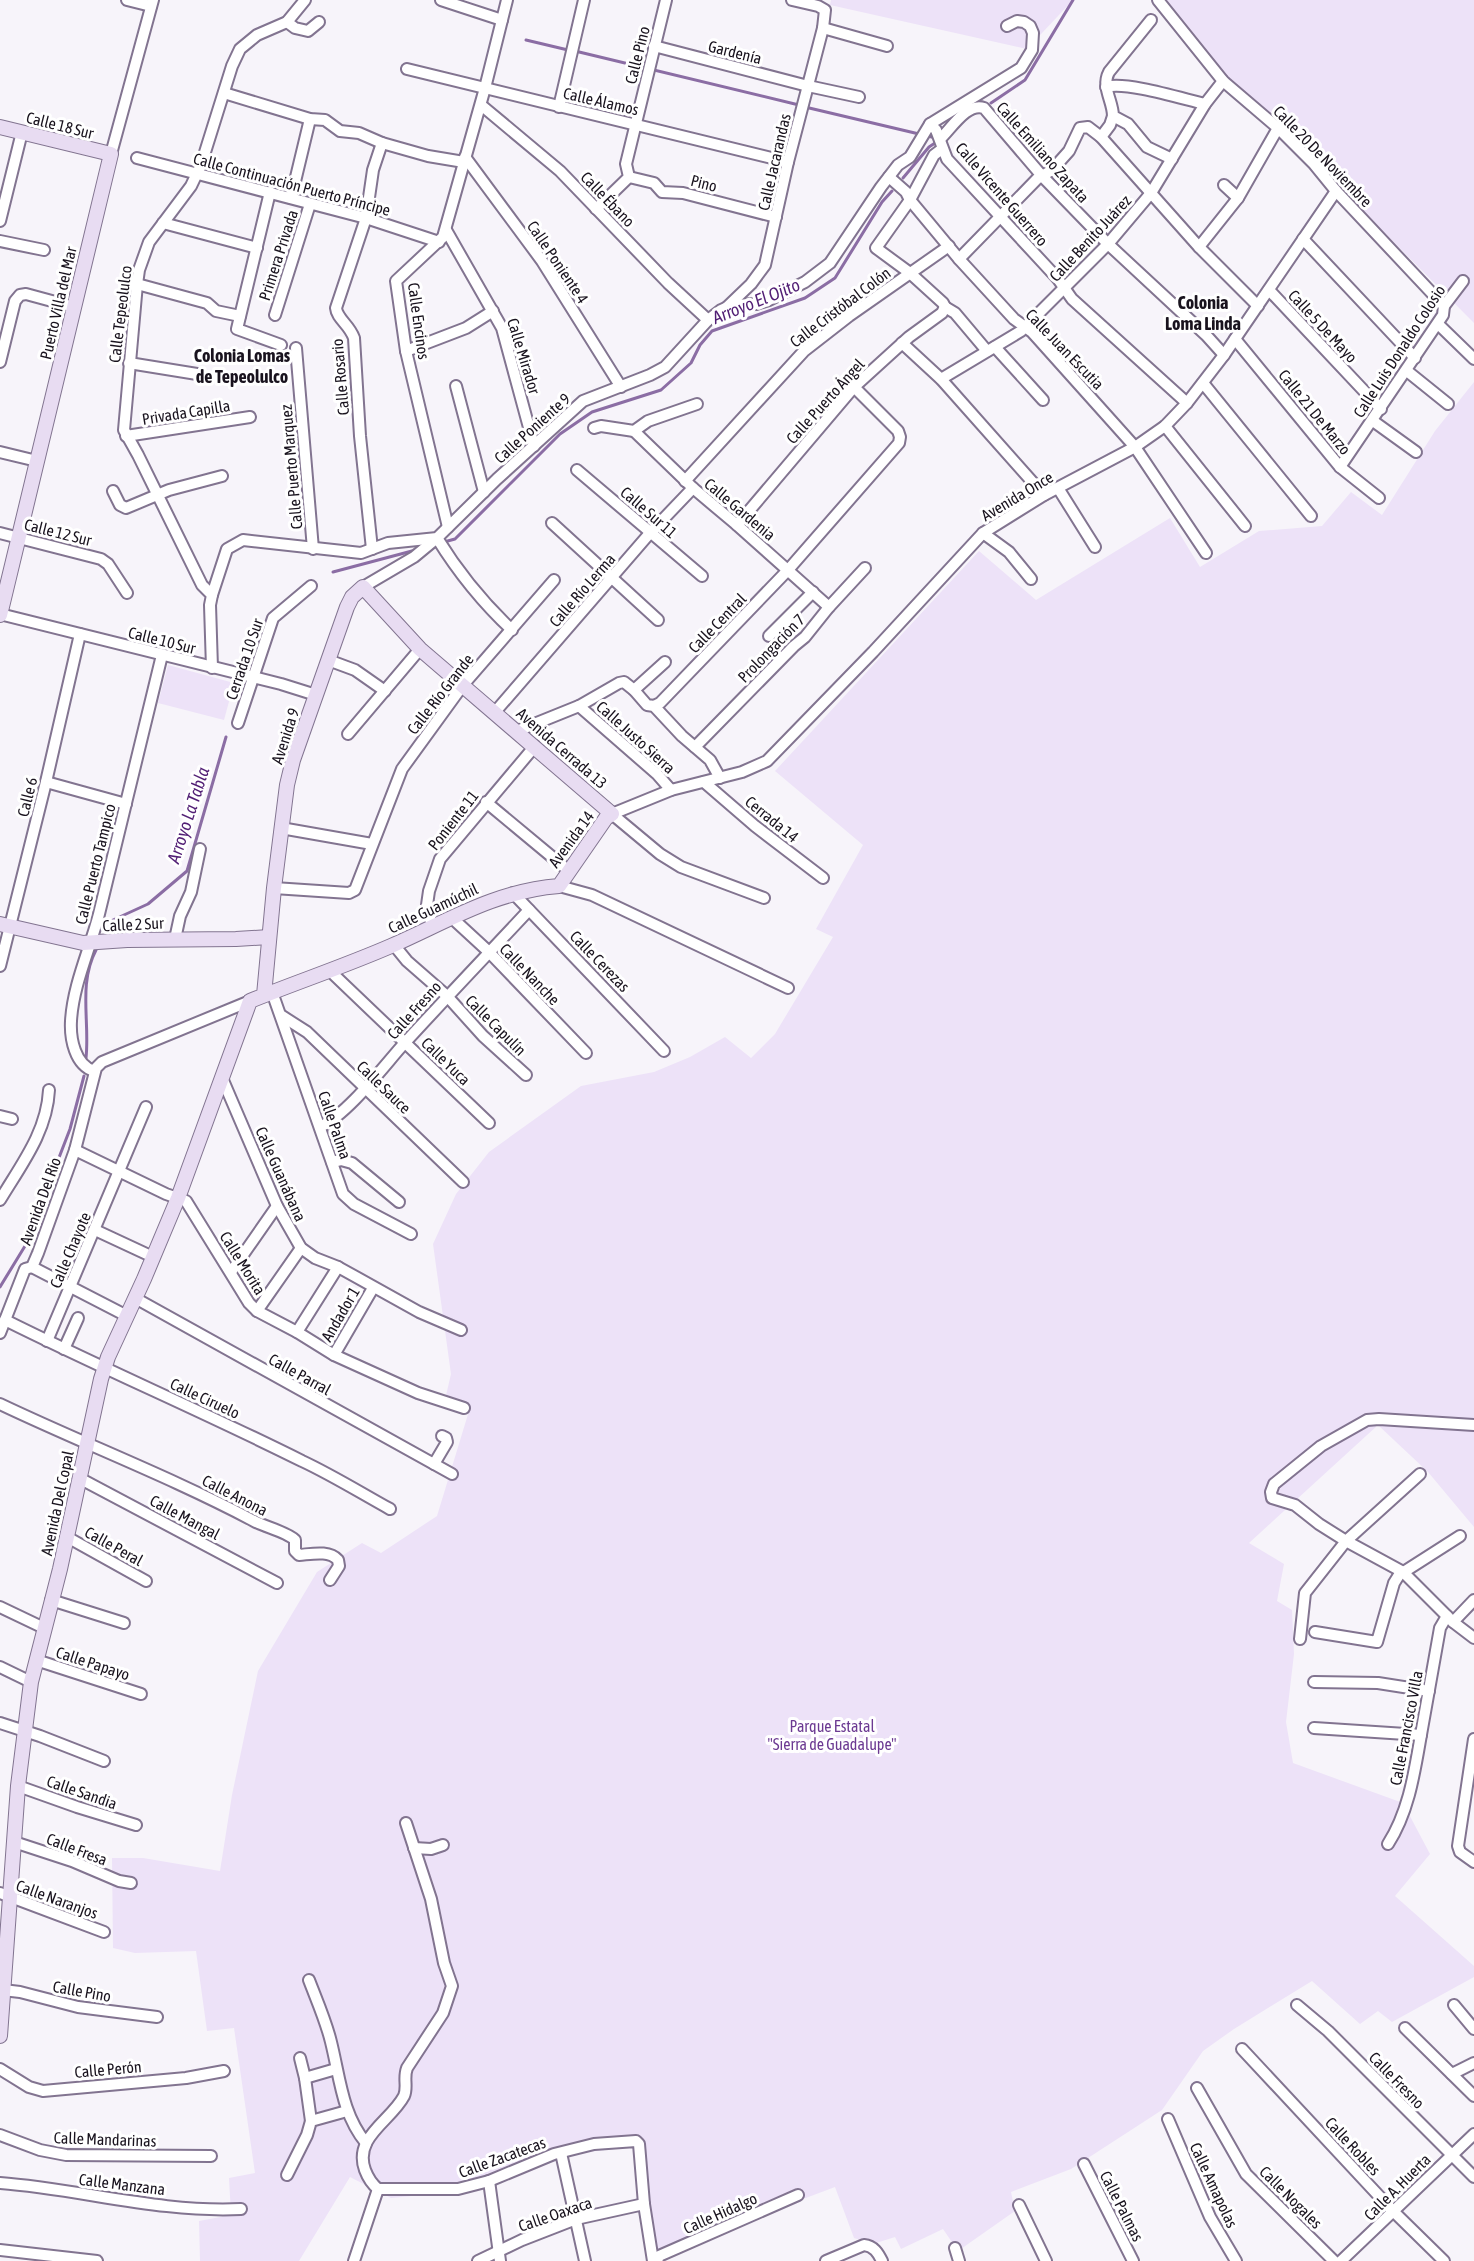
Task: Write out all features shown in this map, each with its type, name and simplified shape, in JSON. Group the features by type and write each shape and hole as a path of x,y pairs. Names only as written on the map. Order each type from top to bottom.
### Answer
{"street":[{"path":"127,0 152,3"},
{"name":"Calle Tepeolulco","path":"212,595 202,585 138,455 126,436 123,423 137,284 145,250 198,173 232,66 240,49 257,35 287,22 305,0"},
{"path":"441,0 502,20"},
{"name":"Calle Encinos","path":"448,527 406,351 396,281 439,242 446,230 507,0"},
{"path":"559,107 584,0"},
{"name":"Calle Pino","path":"629,177 626,167 635,123 666,0"},
{"name":"Calle Jacarandas","path":"727,307 762,271 823,28 825,10 792,0"},
{"name":"Calle 20 De Noviembre","path":"1158,0 1223,81 1278,128 1314,164 1336,191 1444,306"},
{"name":"Puerto Villa del Mar","path":"0,614 111,154 152,3"},
{"path":"1101,137 1110,125 1113,116 1106,87 1109,72 1151,20"},
{"name":"Calle Poniente 9","path":"437,538 583,401 665,367 708,320 727,307 756,304 769,300 821,271 836,255 898,165 910,157 930,124 1021,68 1032,50 1033,33 1030,26 1024,22 1017,21 1007,26"},
{"path":"287,22 295,28 308,31 319,22"},
{"path":"823,28 887,46"},
{"name":"Gardenía","path":"654,46 859,97"},
{"name":"Calle Álamos","path":"406,69 788,162"},
{"name":"Calle Benito Juárez","path":"942,379 1025,328 1108,244 1151,194 1205,104 1223,81"},
{"path":"1106,87 1116,85 1130,87 1205,104"},
{"path":"224,93 310,119 325,120 340,131 359,133 382,143 428,156 464,159"},
{"name":"Calle Ébano","path":"481,105 548,159 668,283 708,320"},
{"name":"Calle Emiliano Zapata","path":"910,273 876,248 910,200 941,144 968,111 981,107 1042,176 1108,244 1206,335 1224,355"},
{"path":"1113,116 1128,124 1147,147 1172,159"},
{"path":"291,198 310,119"},
{"name":"Calle Vicente Guerrero","path":"930,124 936,130 947,159 1072,299 1187,403"},
{"name":"Calle 18 Sur","path":"0,127 111,154"},
{"path":"959,259 1042,176 1052,170 1069,151 1080,128 1088,127 1101,137 1199,247 1258,306"},
{"path":"1199,247 1238,198 1278,128"},
{"path":"0,221 22,132"},
{"name":"Calle Rosario","path":"372,549 360,436 354,338 351,328 337,314 336,308 366,218 373,170 382,143"},
{"name":"Calle Continuación Puerto Príncipe","path":"137,158 366,218 439,242"},
{"name":"Calle Poniente 4","path":"464,159 542,261 621,387"},
{"path":"596,209 629,177"},
{"name":"Pino","path":"629,177 654,183 662,192 683,193 776,217"},
{"name":"Calle Juan Escutia","path":"889,177 906,192 910,200 959,259 1014,319 1032,332 1135,447 1206,553"},
{"path":"1224,185 1238,198"},
{"name":"Avenida Once","path":"612,814 671,790 757,767 775,755 983,533 1044,495 1135,447 1165,426 1187,403 1224,355 1336,191"},
{"path":"270,192 237,326 239,331 280,345"},
{"name":"Primera Privada","path":"275,315 310,204"},
{"path":"163,223 257,248"},
{"name":"Calle Mirador","path":"446,230 493,311 507,343 534,446"},
{"path":"1303,239 1415,358"},
{"path":"0,241 45,250"},
{"name":"Calle Cristóbal Colón","path":"689,485 804,351 849,316 949,246"},
{"path":"910,273 945,307 955,313 1043,400"},
{"name":"Calle Luis Donaldo Colosio","path":"1340,467 1438,324 1443,315 1444,306 1462,281"},
{"path":"137,284 210,305 216,311 240,316"},
{"name":"Calle 5 De Mayo","path":"1269,290 1381,409"},
{"path":"0,362 15,300 20,295 26,294 74,307"},
{"name":"Calle Puerto Ángel","path":"737,525 854,387 945,307"},
{"name":"Calle Mirador","path":"406,351 466,328 493,311"},
{"path":"1438,324 1474,359"},
{"name":"Calle 21 De Marzo","path":"1235,339 1340,467 1379,498"},
{"path":"902,343 942,379 1044,495"},
{"name":"Calle Puerto Marquez","path":"296,348 313,549"},
{"path":"129,363 196,374"},
{"path":"1407,371 1448,404"},
{"path":"1203,383 1311,516"},
{"path":"456,386 484,492"},
{"name":"Calle Central","path":"654,706 660,703 788,570 898,443 900,437 898,431 854,387"},
{"path":"594,428 601,426 634,431 648,422 697,404"},
{"name":"Privada Capilla","path":"126,436 250,417"},
{"path":"1373,421 1416,452"},
{"path":"1165,426 1245,526"},
{"name":"Calle Gardenia","path":"634,431 689,485 829,607"},
{"path":"0,452 37,461"},
{"name":"Calle Sur 11","path":"577,470 702,576"},
{"path":"113,491 120,505 126,508 156,495 222,476"},
{"name":"Calle Río Lerma","path":"495,712 612,578 689,485"},
{"path":"1058,488 1095,547"},
{"path":"552,523 658,620"},
{"name":"Calle 12 Sur","path":"0,533 101,559 108,564 127,593"},
{"path":"983,533 1009,552 1031,579"},
{"path":"212,668 210,605 212,595 225,553 234,543 251,540 361,553 388,543 437,538 456,569 478,596 512,630"},
{"name":"Avenida 9","path":"268,994 269,937 274,888 281,828 293,760 347,607 352,597 363,587 414,557 437,538"},
{"name":"Prolongación 7","path":"696,747 805,637 865,568"},
{"name":"Calle Río Grande","path":"274,888 354,892 402,768 463,685 554,580"},
{"name":"Cerrada 10 Sur","path":"238,723 273,618 311,586"},
{"name":"Avenida Cerrada 13","path":"363,587 420,649 660,854 681,867 764,898"},
{"path":"769,636 813,592"},
{"name":"Calle 10 Sur","path":"0,614 252,677 316,696"},
{"name":"Calle 6","path":"0,966 5,925 46,782 80,634"},
{"path":"348,734 420,649"},
{"name":"Calle Puerto Tampico","path":"94,1071 82,1063 76,1053 71,1035 73,1007 162,655"},
{"path":"328,660 355,670 385,691"},
{"path":"634,690 665,662"},
{"path":"517,731 579,706 624,682 647,705 654,706 710,760 720,778"},
{"name":"Calle Justo Sierra","path":"579,706 657,774 671,790"},
{"name":"Poniente 11","path":"432,926 428,905 429,891 436,868 447,849 535,746"},
{"path":"46,782 126,804"},
{"name":"Cerrada 14","path":"704,782 755,826 823,878"},
{"path":"486,802 569,871"},
{"name":"Avenida 14","path":"559,886 606,818 612,814"},
{"path":"281,828 372,844"},
{"path":"175,939 180,916 192,892 200,849"},
{"name":"Calle Guamúchil","path":"94,1071 102,1062 394,945 488,901 513,893 559,886 592,895 788,988"},
{"name":"Calle Cerezas","path":"513,893 664,1051"},
{"name":"Calle Fresno","path":"320,1127 333,1120 364,1089 447,996 529,910"},
{"name":"Calle Nanche","path":"451,917 489,952 586,1053"},
{"name":"Calle 2 Sur","path":"5,925 73,942 90,943 269,937"},
{"name":"Calle Capulín","path":"394,945 407,961 447,996 483,1036 526,1075"},
{"name":"Calle Yuca","path":"330,971 489,1123"},
{"name":"Calle Palma","path":"268,994 282,1016 343,1194 347,1199 411,1234"},
{"name":"Avenida Del Copal","path":"0,2036 5,1895 14,1842 18,1786 31,1682 67,1537 104,1369 178,1197 250,1001"},
{"name":"Calle Sauce","path":"282,1016 307,1032 463,1182"},
{"name":"Avenida Del Río","path":"0,1333 25,1269 32,1267 75,1150 94,1071"},
{"name":"Calle Guanábana","path":"222,1078 277,1206 292,1236 301,1248 315,1258 419,1312 461,1330"},
{"path":"0,1200 43,1125 49,1104 49,1090"},
{"name":"Calle Chayote","path":"47,1341 147,1107"},
{"path":"0,1116 12,1119"},
{"name":"Calle Morita","path":"75,1150 166,1194 178,1197 190,1206 249,1303 257,1311 334,1355 418,1393 464,1408"},
{"path":"332,1162 341,1160 352,1163 399,1202"},
{"path":"231,1272 277,1206"},
{"path":"95,1230 153,1257"},
{"path":"257,1311 301,1248"},
{"path":"32,1267 72,1285 127,1316"},
{"path":"297,1332 338,1268"},
{"name":"Andador 1","path":"334,1355 373,1288"},
{"name":"Calle Parral","path":"135,1298 452,1473"},
{"path":"64,1349 78,1318"},
{"name":"Calle Ciruelo","path":"5,1320 104,1369 295,1457 390,1509"},
{"path":"0,1404 87,1443"},
{"path":"1474,1425 1366,1420 1321,1446 1274,1484 1271,1492 1272,1498 1295,1505 1346,1541 1403,1572 1450,1619 1474,1638"},
{"path":"434,1464 447,1442 442,1436"},
{"name":"Calle Anona","path":"87,1443 184,1486 265,1527 290,1536 295,1540 295,1551 299,1555 334,1555 339,1566 330,1580"},
{"path":"1300,1639 1305,1593 1346,1541 1420,1474"},
{"name":"Calle Mangal","path":"79,1478 277,1583"},
{"path":"1315,1632 1377,1642 1394,1583 1403,1572 1460,1536"},
{"name":"Calle Peral","path":"67,1537 146,1581"},
{"path":"51,1600 124,1623"},
{"path":"1450,1619 1474,1600"},
{"path":"0,1607 44,1628"},
{"name":"Calle Francisco Villa","path":"1388,1844 1398,1829 1406,1804 1440,1628 1450,1619"},
{"name":"Calle Papayo","path":"36,1660 141,1694"},
{"path":"0,1667 31,1682"},
{"path":"1314,1682 1378,1683 1429,1691"},
{"path":"0,1723 104,1761"},
{"path":"1314,1728 1421,1735"},
{"path":"1474,1739 1458,1842 1459,1850 1474,1862"},
{"name":"Calle Sandia","path":"18,1786 136,1825"},
{"path":"354,2261 378,2189 368,2177 362,2156 366,2143 404,2094 406,2068 443,2013 452,1986 444,1963 431,1899 406,1823"},
{"name":"Calle Fresa","path":"14,1842 72,1860 119,1881 130,1883"},
{"path":"414,1848 431,1849 443,1845"},
{"name":"Calle Naranjos","path":"5,1895 104,1932"},
{"path":"309,1980 331,2041 346,2111 366,2143"},
{"name":"Calle Pino","path":"2,1983 20,1992 78,2007 157,2017"},
{"path":"1454,2005 1474,2029"},
{"name":"Calle Fresno","path":"1297,2006 1328,2031 1474,2177"},
{"path":"1405,2028 1474,2096"},
{"name":"Calle Robles","path":"1242,2049 1393,2211 1444,2261"},
{"path":"287,2175 307,2135 311,2121 300,2058"},
{"path":"1452,2074 1474,2063"},
{"name":"Calle Perón","path":"0,2069 29,2087 43,2091 186,2078 224,2071"},
{"path":"305,2078 336,2069"},
{"name":"Calle Nogales","path":"1197,2088 1246,2174 1334,2261"},
{"path":"311,2121 346,2111"},
{"name":"Calle Amapolas","path":"1168,2120 1210,2217 1236,2261"},
{"name":"Calle Mandarinas","path":"0,2134 40,2150 66,2155 211,2156"},
{"name":"Calle A. Huerta","path":"1341,2261 1474,2134"},
{"name":"Calle Zacatecas","path":"378,2189 458,2189 489,2181 548,2156 594,2144 637,2142 644,2204"},
{"path":"561,2153 585,2261"},
{"name":"Calle Palmas","path":"1084,2164 1133,2261"},
{"path":"489,2181 499,2256"},
{"name":"Calle Manzana","path":"0,2183 120,2200 219,2211 241,2210"},
{"name":"Calle Hidalgo","path":"655,2261 659,2256 798,2195"},
{"path":"644,2204 655,2261"},
{"name":"Calle Oaxaca","path":"478,2261 499,2256 522,2240 576,2219 644,2204"},
{"path":"1019,2205 1046,2261"},
{"path":"826,2261 859,2246 870,2246 876,2250 882,2261"},
{"path":"955,2248 958,2261"},
{"path":"0,2250 97,2261"}],"green space":[{"path":"831,0 1073,0 1027,49 830,5"},
{"path":"1159,0 1474,0 1474,323 1344,192 1223,78"},
{"name":"Parque Estatal \"Sierra de Guadalupe\"","path":"1474,382 1474,1527 1428,1472 1378,1425 1249,1543 1284,1564 1277,1601 1292,1610 1294,1654 1286,1722 1293,1763 1403,1803 1430,1854 1395,1896 1474,1966 1474,1977 1392,2022 1378,2011 1360,2024 1312,1981 1203,2051 1162,2110 1071,2169 1011,2192 1015,2211 958,2251 943,2229 901,2249 895,2237 873,2244 854,2238 835,2187 657,2254 641,2146 578,2153 474,2190 391,2198 350,2177 299,2261 200,2261 199,2221 231,2215 229,2178 255,2173 234,2028 207,2031 196,1951 135,1953 113,1948 112,1858 143,1858 220,1871 232,1795 258,1671 317,1572 362,1543 381,1553 437,1516 469,1411 444,1404 451,1374 433,1244 456,1194 489,1152 581,1086 654,1072 690,1057 725,1037 751,1058 775,1034 833,937 816,929 863,845 775,771 979,551 1036,600 1170,518 1200,567 1259,531 1322,526 1351,492 1382,515 1435,431"},
{"path":"168,665 234,683 224,720 158,703"}],"waterway":[{"name":"Arroyo El Ojito","path":"991,103 1025,80 1073,0"},
{"name":"Arroyo El Ojito","path":"526,40 568,50"},
{"name":"Arroyo El Ojito","path":"575,51 799,105"},
{"name":"Arroyo El Ojito","path":"805,107 936,138"},
{"name":"Arroyo El Ojito","path":"903,178 929,147 938,141"},
{"name":"Arroyo El Ojito","path":"444,542 455,539 560,434 592,412 661,390 691,363 700,345 712,331 805,298 835,278 882,202 892,191"},
{"name":"Arroyo El Ojito","path":"333,572 412,551"},
{"name":"Arroyo La Tabla","path":"106,934 113,920 148,904 187,871 226,737"},
{"name":"Arroyo La Tabla","path":"86,1058 87,976 96,950"},
{"name":"Arroyo La Tabla","path":"0,1287 25,1246 70,1129 84,1076"}],"district":[{"name":"Colonia Loma Linda","path":"1203,312"},
{"name":"Colonia Lomas de Tepeolulco","path":"242,365"}]}
